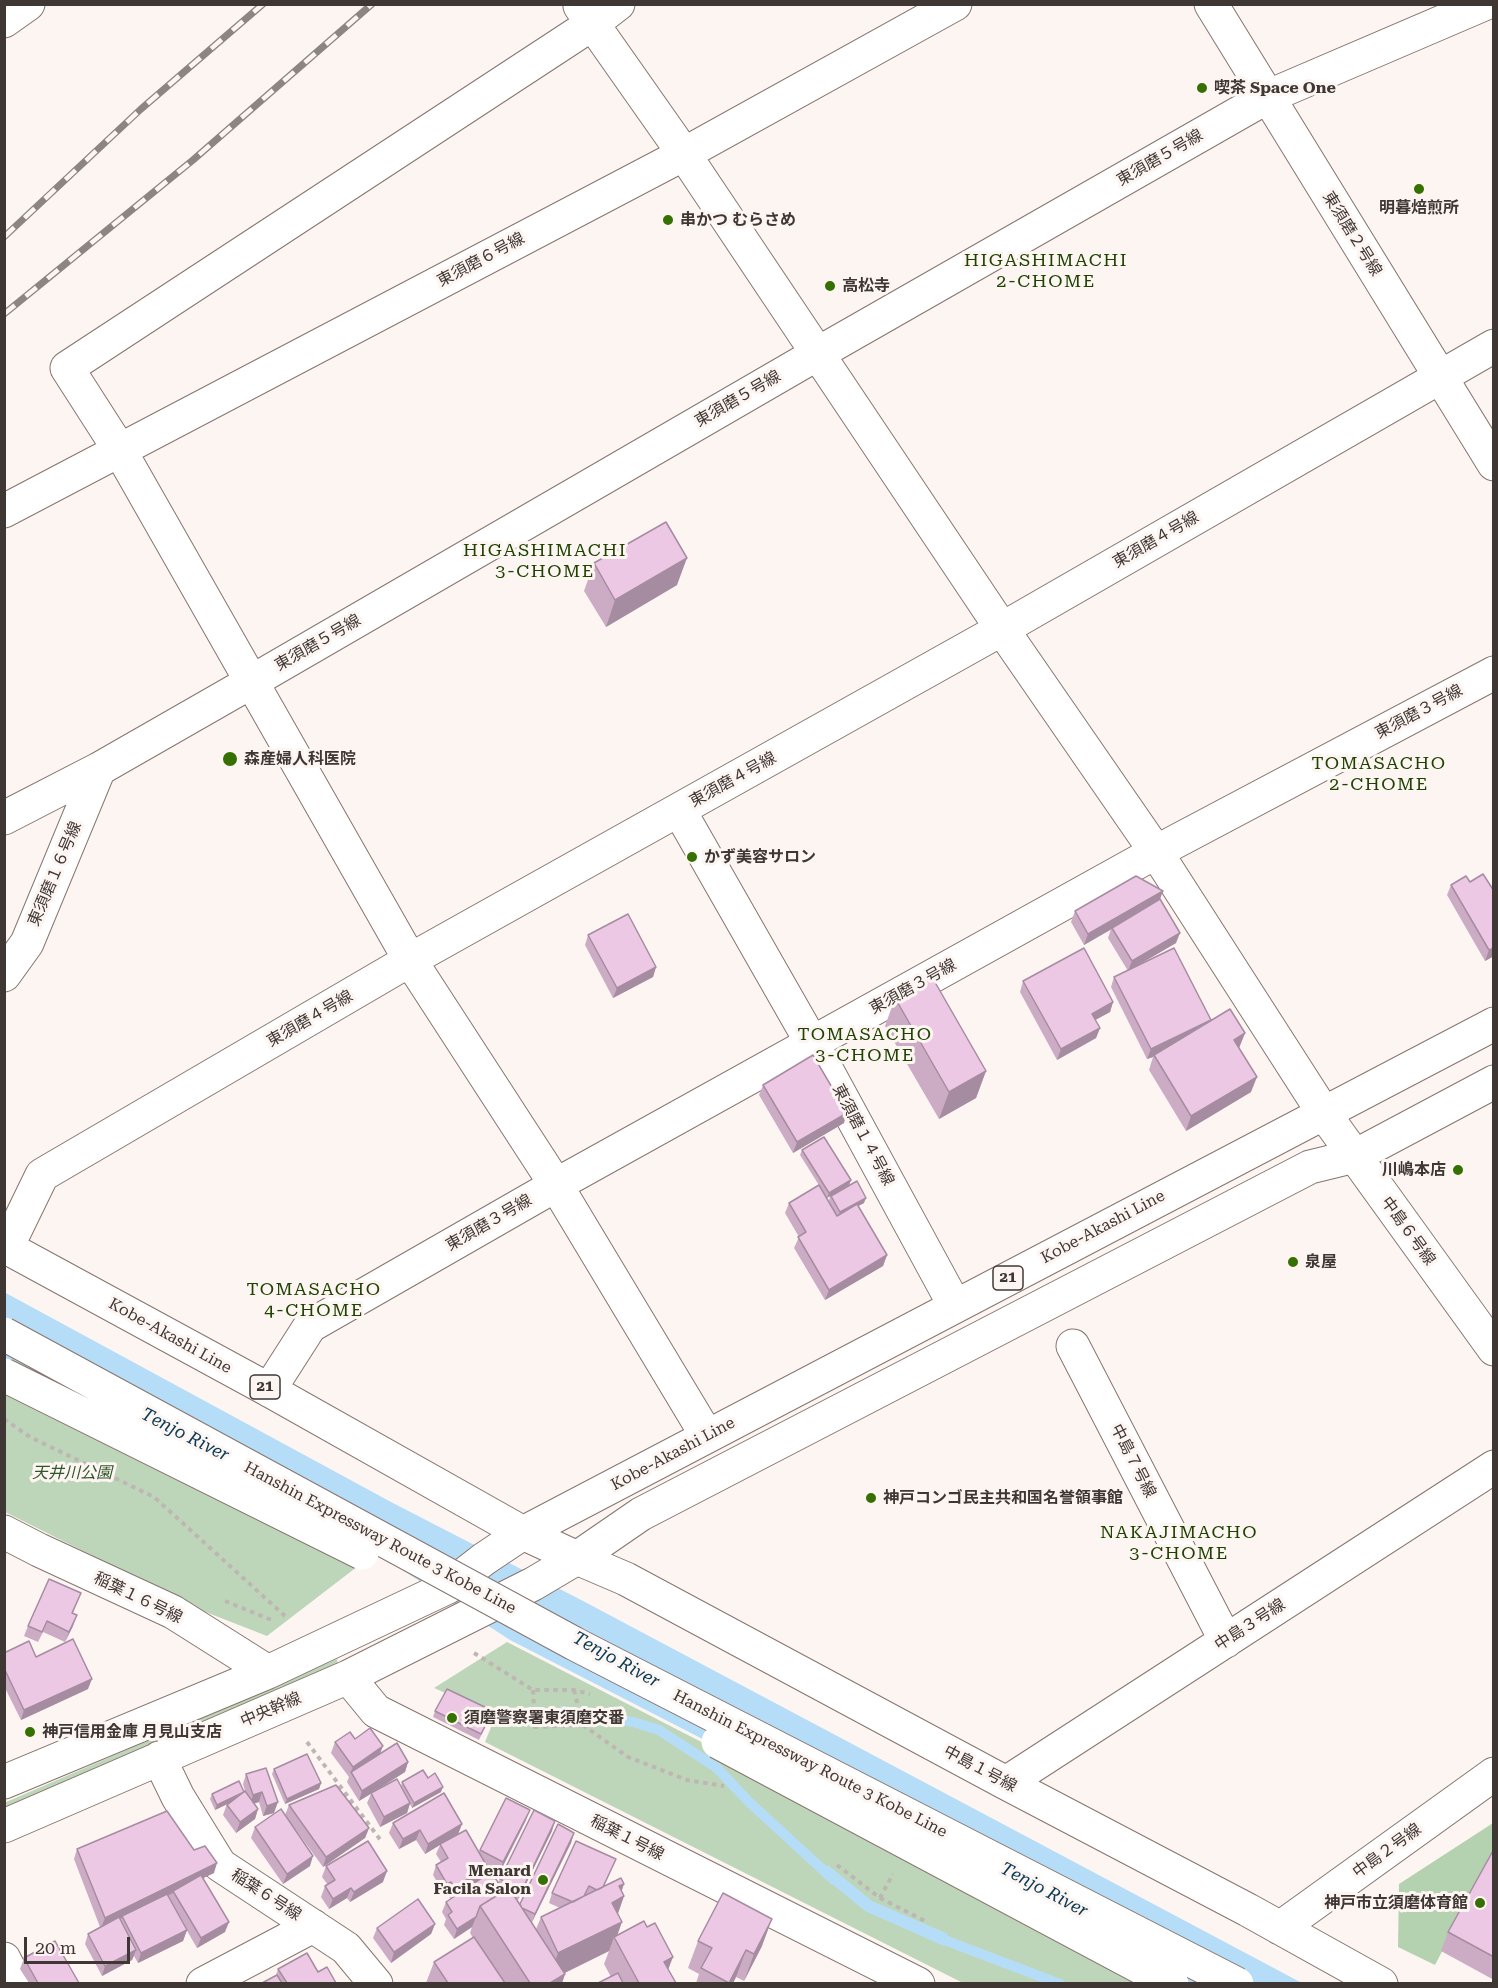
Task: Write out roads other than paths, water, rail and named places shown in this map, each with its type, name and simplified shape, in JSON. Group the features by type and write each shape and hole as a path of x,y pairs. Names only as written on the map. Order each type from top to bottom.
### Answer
{"main road":[{"path":"4,21 28,4"},
{"path":"618,4 585,14 67,369 119,450 410,960 556,1185 707,1436"},
{"name":"東須磨６号線","path":"4,511 684,153 955,4"},
{"name":"東須磨２号線","path":"1211,4 1494,464"},
{"name":"東須磨５号線","path":"4,818 99,769 1267,97 1484,4"},
{"name":"中島６号線","path":"585,14 684,153 1002,629 1156,852 1323,1112 1494,1349"},
{"name":"東須磨４号線","path":"6,1246 42,1175 410,960 1002,629 1494,346"},
{"name":"東須磨３号線","path":"269,1390 310,1326 556,1185 1156,852 1494,673"},
{"name":"東須磨１６号線","path":"4,975 27,943 99,769"},
{"name":"東須磨１４号線","path":"679,810 812,1043 955,1306"},
{"name":"Kobe-Akashi Line","path":"523,1533 1494,1024"},
{"name":"21","path":"577,1558 641,1514 1310,1167 1355,1156 1494,1082"},
{"name":"Kobe-Akashi Line","path":"6,1246 523,1533 577,1558"},
{"name":"Hanshin Expressway Route 3 Kobe Line","path":"4,1334 575,1644 1238,1983"},
{"name":"中島７号線","path":"1073,1346 1226,1641"},
{"name":"Hanshin Expressway Route 3 Kobe Line","path":"4,1375 370,1557 1172,1983"},
{"name":"中島３号線","path":"1006,1784 1494,1467"},
{"name":"稲葉１６号線","path":"4,1532 173,1612 268,1671"},
{"path":"4,1782 268,1671 448,1587 523,1533"},
{"name":"中央幹線","path":"4,1826 348,1677 533,1584 577,1558"},
{"name":"中島１号線","path":"577,1558 626,1579 1381,1983"},
{"name":"稲葉１号線","path":"348,1677 375,1711 918,1983"},
{"name":"稲葉６号線","path":"159,1758 178,1797 220,1865 346,1948 376,1983"},
{"name":"中島２号線","path":"1280,1928 1494,1774"},
{"path":"203,1983 314,1926"},
{"path":"4,1959 17,1983"}],"water":[{"name":"Tenjo River","path":"4,1292 391,1502 585,1602 1302,1983 1177,1983 510,1640 358,1541 5,1364"},
{"path":"828,1865 872,1901 948,1934 944,1946 865,1911 820,1874"}],"waterway":[{"path":"563,1711 633,1722 659,1730 717,1768 749,1802 834,1880"},
{"path":"934,1936 1060,1984"}],"railway":[{"path":"4,237 141,109 263,4"},
{"path":"4,314 193,160 372,4"}],"place":[{"name":"喫茶 Space One","path":"1202,88"},
{"name":"明暮焙煎所","path":"1419,189"},
{"name":"串かつ むらさめ","path":"668,220"},
{"name":"高松寺","path":"830,286"},
{"name":"森産婦人科医院","path":"230,759"},
{"name":"かず美容サロン","path":"692,857"},
{"name":"川嶋本店","path":"1458,1170"},
{"name":"泉屋","path":"1293,1262"},
{"name":"神戸コンゴ民主共和国名誉領事館","path":"871,1498"},
{"name":"須磨警察署東須磨交番","path":"452,1718"},
{"name":"神戸信用金庫 月見山支店","path":"30,1732"},
{"name":"Menard Facila Salon","path":"543,1880"},
{"name":"神戸市立須磨体育館","path":"1480,1903"}],"district":[{"name":"HIGASHIMACHI 2-CHOME","path":"1046,271"},
{"name":"HIGASHIMACHI 3-CHOME","path":"545,561"},
{"name":"TOMASACHO 2-CHOME","path":"1379,774"},
{"name":"TOMASACHO 3-CHOME","path":"865,1045"},
{"name":"TOMASACHO 4-CHOME","path":"314,1300"},
{"name":"NAKAJIMACHO 3-CHOME","path":"1179,1543"}],"park label":[{"name":"天井川公園","path":"72,1473"}]}
